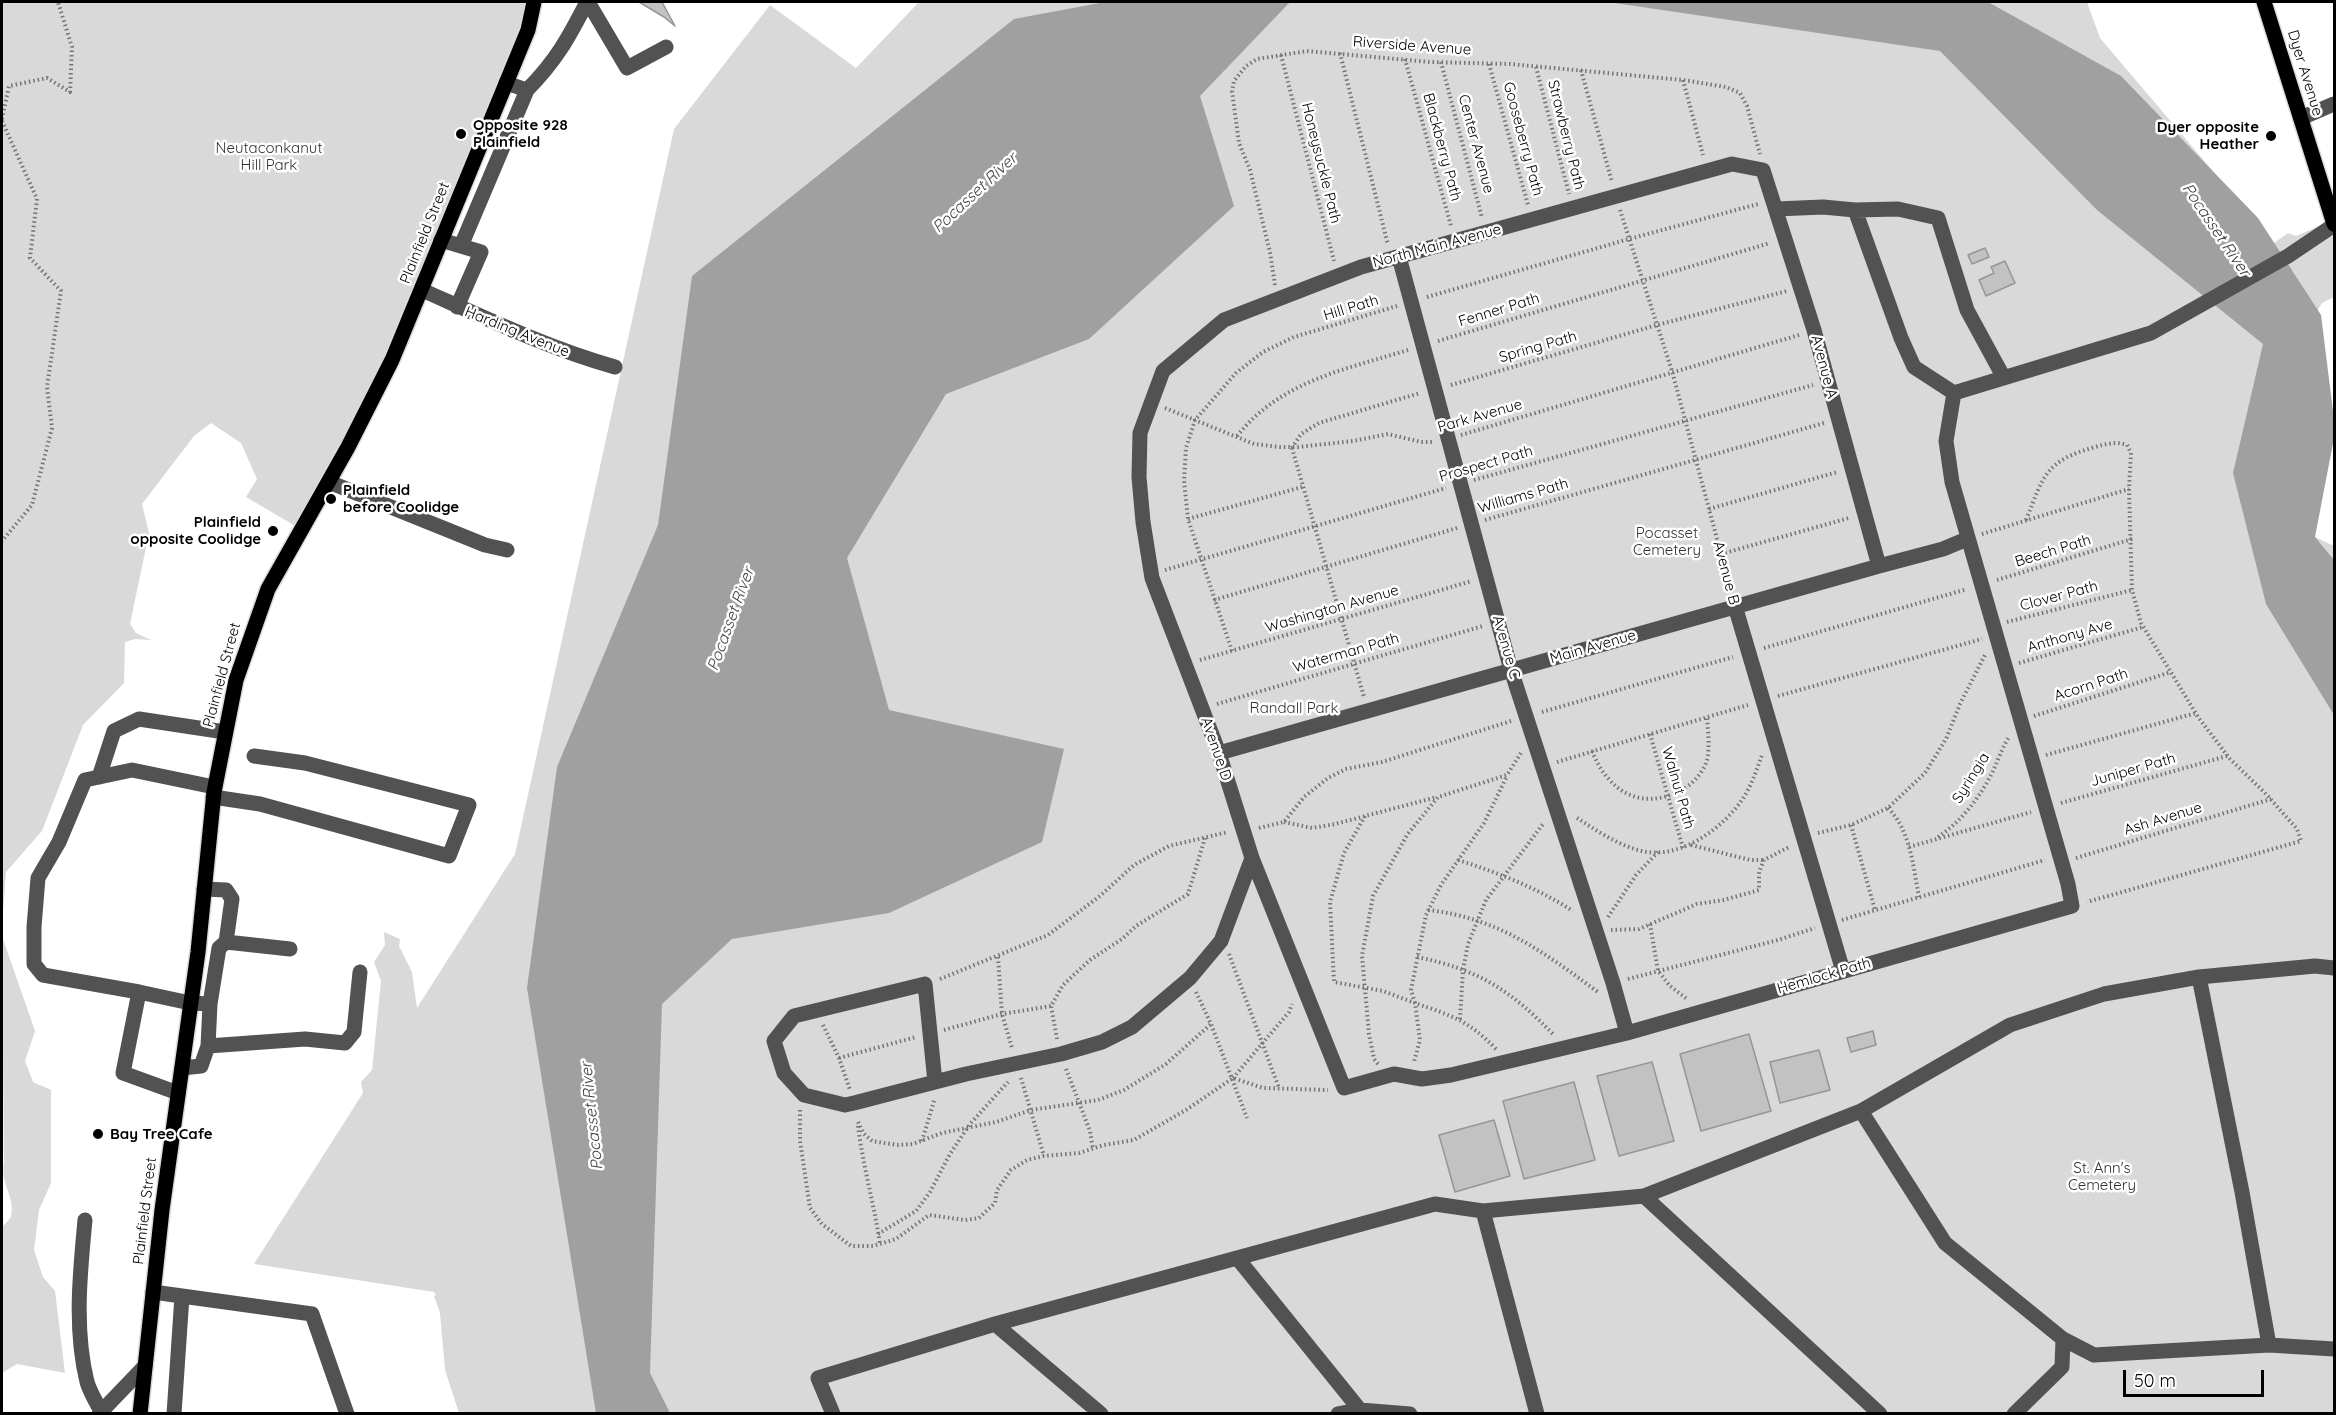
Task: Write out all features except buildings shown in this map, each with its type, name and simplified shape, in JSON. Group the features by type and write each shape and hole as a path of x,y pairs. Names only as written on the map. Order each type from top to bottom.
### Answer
{"main road":[{"name":"Plainfield Street","path":"140,1413 214,792 236,680 268,589 329,482 379,387 422,290 528,30 534,2"},
{"name":"Dyer Avenue","path":"2264,2 2334,225"}],"street":[{"path":"588,2 627,68 666,47"},
{"path":"461,246 527,90 547,70 562,49 588,2"},
{"path":"506,83 527,90"},
{"path":"2301,118 2334,104"},
{"path":"490,122 510,129"},
{"name":"North Main Avenue","path":"1152,402 1163,371 1224,320 1277,299 1395,258 1732,164 1763,170"},
{"path":"471,167 490,173"},
{"name":"Avenue A","path":"1763,170 1814,330 1879,566"},
{"path":"1774,204 1855,210 1898,209 1938,218 1967,310 2004,378"},
{"path":"1855,210 1901,338 1914,367 1954,393 2151,333 2297,250 2334,225"},
{"path":"453,212 472,218"},
{"path":"441,240 481,252 457,307"},
{"name":"Avenue C","path":"1395,258 1412,302 1511,670 1597,926 1627,1033"},
{"name":"Harding Avenue","path":"422,290 573,355 615,367"},
{"path":"1954,393 1946,441 1952,482 2072,906"},
{"name":"Avenue D","path":"1152,402 1140,433 1139,477 1143,522 1152,574 1219,753 1252,858 1344,1088"},
{"path":"329,482 485,545 507,550"},
{"name":"Main Avenue","path":"1219,753 1943,549 1967,539"},
{"name":"Avenue B","path":"1735,606 1842,971"},
{"path":"99,777 114,731 139,719 225,732"},
{"path":"210,1004 190,1003 43,975 34,964 38,878 59,842 85,780 132,770 171,778 214,792 449,856 469,805 305,763 254,756"},
{"path":"935,1082 925,984 794,1016 774,1041 784,1073 804,1095 845,1105 1061,1054 1102,1042 1132,1027 1190,978 1222,936 1252,858"},
{"path":"182,1068 201,1066 208,1046 210,1004 219,948 226,942 232,899 225,890 204,889"},
{"name":"Hemlock Path","path":"1344,1088 1394,1074 1422,1079 1451,1075 1627,1033 2072,906"},
{"path":"226,942 290,949"},
{"path":"833,1413 818,1378 995,1324 1435,1204 1483,1211 1644,1196 1861,1111 2010,1025 2104,994 2199,977 2315,966 2334,968"},
{"path":"208,1046 305,1039 345,1043 354,1032 360,972"},
{"path":"2199,977 2242,1192 2269,1345"},
{"path":"140,992 123,1073 178,1093"},
{"path":"1861,1111 1945,1243 2063,1339 2094,1355 2269,1345 2334,1349"},
{"path":"1644,1196 1880,1413"},
{"path":"1483,1211 1537,1413"},
{"path":"85,1220 79,1287 81,1345 87,1384 100,1412 145,1366"},
{"path":"1238,1259 1360,1410"},
{"path":"153,1292 312,1314 347,1413"},
{"path":"174,1413 182,1296"},
{"path":"995,1324 1101,1413"},
{"path":"2014,1413 2062,1367 2063,1339"},
{"path":"1338,1413 1360,1410 1410,1413"}],"path":[{"path":"2,541 32,505 52,428 47,387 61,291 30,258 37,199 2,120 9,86 47,78 70,92 72,46 58,2"},
{"name":"Riverside Avenue","path":"1277,299 1270,252 1250,170 1239,143 1232,91 1234,81 1246,66 1257,58 1307,51 1340,53 1442,62 1581,70 1683,80 1726,87 1740,93 1747,106 1763,170"},
{"path":"1340,53 1395,258"},
{"name":"Honeysuckle Path","path":"1281,55 1338,276"},
{"name":"Blackberry Path","path":"1405,59 1455,241"},
{"name":"Center Avenue","path":"1442,62 1486,233"},
{"name":"Gooseberry Path","path":"1489,63 1533,220"},
{"name":"Strawberry Path","path":"1536,67 1573,209"},
{"name":"Avenue B","path":"1581,70 1616,197 1671,371 1735,606"},
{"path":"1683,80 1707,171"},
{"name":"Hill Path","path":"1232,651 1188,519 1184,481 1186,448 1195,420 1236,373 1263,352 1294,337 1629,238 1774,204"},
{"name":"Fenner Path","path":"1238,436 1253,417 1283,394 1323,375 1785,238"},
{"name":"Spring Path","path":"1292,448 1300,434 1319,423 1657,325 1800,287"},
{"name":"Park Avenue","path":"1152,402 1254,444 1292,448 1353,441 1388,434 1421,442 1448,439 1814,330"},
{"name":"Prospect Path","path":"1152,574 1200,558 1828,380"},
{"name":"Williams Path","path":"1214,600 1695,458 1839,419"},
{"path":"2026,520 2048,471 2056,462 2084,450 2120,442 2127,445 2131,453 2129,489 2132,590 2143,627 2196,713 2228,756 2297,829 2301,841 2072,906"},
{"path":"1292,448 1368,711"},
{"path":"1709,509 1852,468"},
{"path":"1188,519 1302,487"},
{"path":"1967,539 2129,489"},
{"path":"1721,554 1864,514"},
{"name":"Beech Path","path":"1284,822 1304,797 1328,778 1346,769 1382,762 1529,723 1748,652 1980,586 2132,539"},
{"name":"Washington Avenue","path":"1185,664 1486,578"},
{"name":"Clover Path","path":"1993,630 2132,590"},
{"name":"Waterman Path","path":"1202,708 1498,621"},
{"name":"Anthony Ave","path":"2004,668 2143,627"},
{"path":"1692,845 1750,860 1764,861 1803,838 1851,825 1888,808 1925,773 1937,755 1993,630"},
{"name":"Acorn Path","path":"2020,720 2171,672"},
{"path":"2031,759 2196,713"},
{"path":"1593,751 1602,772 1616,788 1632,796 1654,800 1668,797 1688,787 1702,771 1707,759 1709,738 1707,718"},
{"name":"Syringia","path":"1932,840 1947,831 1974,800 1992,773 2003,747 2020,720"},
{"path":"1438,797 1407,835 1373,896 1362,956 1366,1006 1374,1059 1382,1070 1394,1074 1415,1062 1418,1051 1419,1026 1411,990 1428,910 1441,885 1484,823 1507,775 1519,756 1529,723"},
{"name":"Walnut Path","path":"1650,734 1683,848"},
{"path":"1571,811 1576,818 1618,843 1641,851 1659,852 1692,845 1730,814 1743,798 1766,745"},
{"name":"Juniper Path","path":"1909,847 2228,756"},
{"path":"925,984 1048,935 1100,896 1134,865 1169,846 1284,822 1312,828 1438,797 1507,775"},
{"name":"Ash Avenue","path":"2061,862 2271,800"},
{"path":"1460,1019 1463,970 1468,944 1486,900 1556,806"},
{"path":"1888,808 1897,817 1909,847 1919,897"},
{"path":"1365,816 1344,853 1330,902 1334,982 1392,994 1460,1019 1479,1031 1497,1050 1504,1062"},
{"path":"1851,825 1875,910"},
{"path":"1093,1149 1090,1131 1061,1054 1052,1017 1052,1006 1057,992 1089,960 1122,939 1136,926 1188,894 1205,837"},
{"path":"1597,926 1636,875 1659,852"},
{"path":"1458,860 1506,875 1535,889 1597,926 1615,931 1638,929 1697,903 1724,900 1759,890 1759,872 1764,861"},
{"path":"1428,910 1452,913 1501,929 1540,950 1621,1009"},
{"path":"1650,924 1658,971 1670,986 1689,1001 1692,1014"},
{"path":"1222,936 1264,1042 1279,1088"},
{"path":"1417,957 1489,980 1532,1012 1554,1036 1560,1049"},
{"path":"1190,978 1233,1078 1247,1118"},
{"path":"804,1095 800,1113 800,1141 810,1208 822,1224 851,1246 880,1244 896,1239 929,1215 965,1220 980,1218 995,1203 998,1190 1011,1170 1027,1160 1079,1153 1134,1140 1186,1110 1233,1078 1289,1012 1300,979"},
{"path":"822,1009 823,1026 839,1058 854,1103 866,1181 880,1244"},
{"path":"858,1122 864,1134 872,1141 897,1145 922,1141 969,1126 996,1122 1030,1110 1098,1100 1124,1090 1147,1077 1166,1064 1211,1024"},
{"path":"1233,1078 1263,1088 1323,1091 1344,1088"},
{"path":"878,1234 916,1211 930,1192 950,1154 969,1126 1011,1079"},
{"path":"922,1141 936,1098 935,1082"}],"green space":[{"name":"Neutaconkanut Hill Park","path":"2,2 533,2 417,300 297,527 246,497 257,479 241,443 211,423 194,436 142,504 149,533 130,624 136,633 151,640 135,639 125,642 124,683 83,725 42,831 6,872 2,923"},
{"name":"Randall Park","path":"919,2 2087,2 2100,38 2274,243 2288,233 2296,236 2333,220 2334,297 2322,303 2316,313 2315,537 2334,546 2334,1413 459,1413 445,1370 440,1313 434,1292 254,1264 363,1093 361,1082 372,1070 381,981 374,962 385,945 384,932 400,939 399,946 412,972 417,1008 515,854 674,129 770,5 856,68"},
{"path":"2,936 35,1031 25,1061 33,1082 51,1090 51,1183 39,1210 34,1250 43,1277 55,1291 65,1373 17,1364 2,1373 2,1228 12,1210 3,1171"}],"water":[{"name":"Pocasset River","path":"1105,2 1290,2 1200,96 1234,206 1089,339 946,394 847,558 889,710 1064,749 1042,842 889,913 732,939 662,1004 650,1373 670,1413 596,1413 527,988 557,767 658,525 692,276 1014,19"},
{"name":"Pocasset River","path":"1608,2 1988,2 2121,76 2258,218 2321,315 2334,419 2334,438 2315,537 2334,560 2334,715 2266,604 2233,473 2263,344 2097,210 1940,51"}],"place":[{"name":"Opposite 928 Plainfield","path":"461,134"},
{"name":"Dyer opposite Heather","path":"2271,136"},
{"name":"Plainfield before Coolidge","path":"331,499"},
{"name":"Plainfield opposite Coolidge","path":"273,531"},
{"name":"Bay Tree Cafe","path":"98,1134"}],"park label":[{"name":"Pocasset Cemetery","path":"1667,542"},
{"name":"St. Ann's Cemetery","path":"2102,1176"}]}
